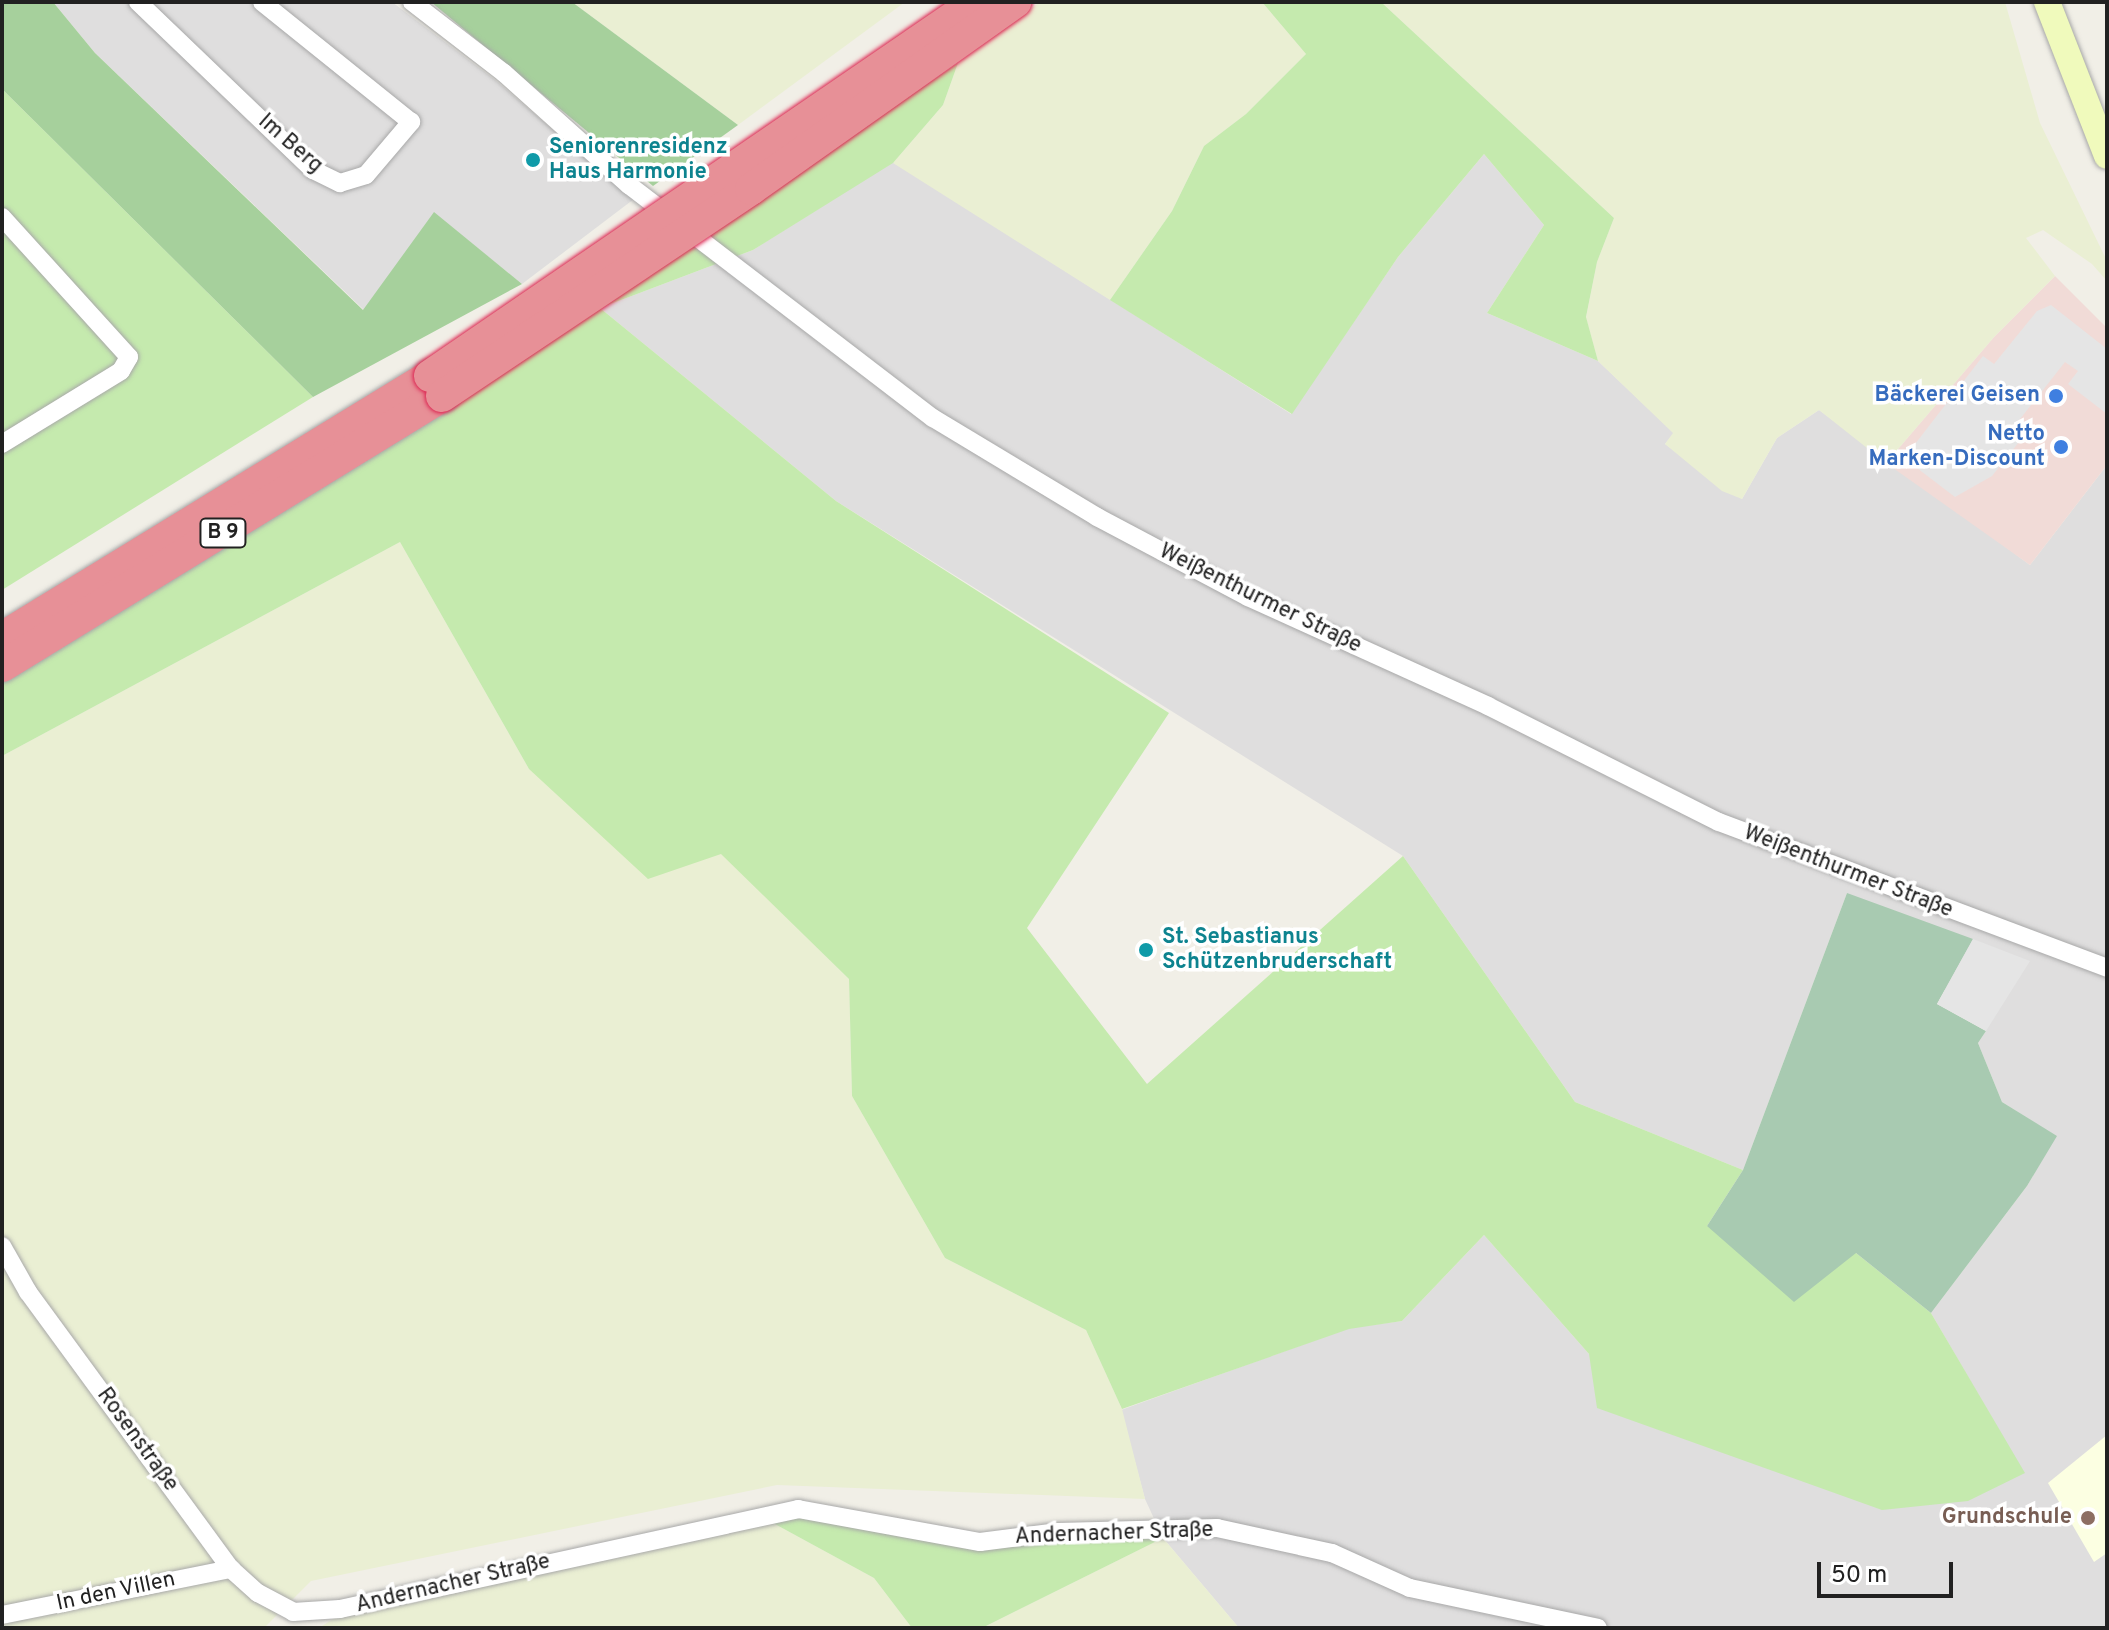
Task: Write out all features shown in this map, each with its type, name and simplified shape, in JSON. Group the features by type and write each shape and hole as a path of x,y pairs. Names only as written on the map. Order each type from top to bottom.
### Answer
{"highway":[{"name":"B 9","path":"2,638 436,386 976,2"},
{"name":"B 9","path":"2,666 436,386 751,189 1015,2"}],"street":[{"name":"Im Berg","path":"138,2 313,170 340,183 366,175 411,122 262,2"},
{"name":"Weißenthurmer Straße","path":"412,2 504,73 629,185 933,418 1097,517 1248,597 1488,706 1719,822 2107,968"},
{"path":"2047,2 2107,156"},
{"path":"2,217 129,357 121,371 2,444"},
{"name":"Rosenstraße","path":"2,1246 28,1292 231,1569 258,1593 293,1612"},
{"name":"Andernacher Straße","path":"293,1612 340,1609 798,1509 980,1542 1058,1532 1217,1528 1332,1553 1410,1588 1598,1628"},
{"name":"In den Villen","path":"2,1615 231,1569"}],"shaded area":[{"path":"53,2 392,2 495,80 634,199 522,284 434,213 364,310 95,53"},
{"path":"572,2 905,2 738,125"},
{"path":"1040,2 1262,2 1306,54 1246,114 1204,146 1172,211 1110,300 893,163 943,105 958,63"},
{"path":"1381,2 2005,2 2040,123 2107,261 2107,281 2092,264 2043,230 2026,238 2055,276 1994,337 1886,463 1819,410 1777,438 1742,499 1722,491 1665,444 1673,433 1598,361 1586,318 1597,262 1614,218"},
{"path":"1484,154 1544,225 1487,313 1598,361 1674,433 1665,444 1742,499 1777,438 1819,410 2030,565 2107,465 2107,1628 1239,1628 1163,1538 1145,1499 1121,1410 1349,1328 1402,1321 1484,1235 1589,1354 2024,1473 1931,1313 2027,1186 2056,1136 2002,1102 1978,1043 1986,1031 1847,893 1743,1170 1575,1102 1403,856 836,501 600,308 753,250 893,162 1291,414 1398,257"},
{"path":"2055,276 2107,328 2107,465 2030,565 1886,463 1994,337"},
{"path":"2051,305 2107,349 2107,414 2068,384 2078,371 2065,362 2013,428 2023,437 1992,476 1955,497 1913,465 1912,448 1983,356 1994,364 2037,311"},
{"path":"400,542 529,769 721,853 849,979 852,1096 945,1258 1086,1330 1122,1409 1145,1499 777,1485 311,1581 264,1628 2,1628 2,756"},
{"path":"1847,893 1973,939 1937,1004 1986,1031 1978,1043 2002,1102 2057,1136 2027,1186 1931,1313 1856,1253 1794,1302 1707,1226 1743,1170"},
{"path":"1973,939 2030,961 1986,1031 1937,1004"},
{"name":"Grundschule","path":"2107,1435 2107,1553 2094,1562 2048,1483"},
{"path":"773,1523 874,1578 912,1628 319,1628 336,1617"},
{"path":"1163,1538 1239,1628 982,1628"}],"green space":[{"path":"2,2 53,2 95,53 363,310 434,212 522,284 313,397 2,89"},
{"path":"431,2 572,2 738,125 653,186"},
{"path":"1262,2 1381,2 1614,218 1597,262 1586,317 1598,361 1487,313 1544,225 1484,154 1398,257 1292,414 1110,300 1172,211 1204,146 1246,114 1306,54"},
{"path":"958,63 943,105 893,163 753,250 600,308"},
{"path":"2,89 313,397 2,590"},
{"path":"600,308 836,501 1169,713 1027,928 1147,1084 1403,856 1575,1102 1743,1170 1707,1226 1856,1253 1931,1313 2025,1473 1968,1501 1882,1510 1597,1408 1589,1354 1484,1235 1402,1321 1349,1329 1122,1409 1086,1330 945,1258 852,1096 849,979 721,854 648,879 529,769 400,542 2,756 2,679 306,498"},
{"path":"803,1515 982,1547 1163,1538 982,1628 912,1628 874,1578 773,1523"}],"place":[{"name":"Seniorenresidenz Haus Harmonie","path":"533,160"},
{"name":"Bäckerei Geisen","path":"2056,396"},
{"name":"Netto Marken-Discount","path":"2061,447"},
{"name":"St. Sebastianus Schützenbruderschaft","path":"1146,950"},
{"name":"Grundschule","path":"2088,1518"}]}
